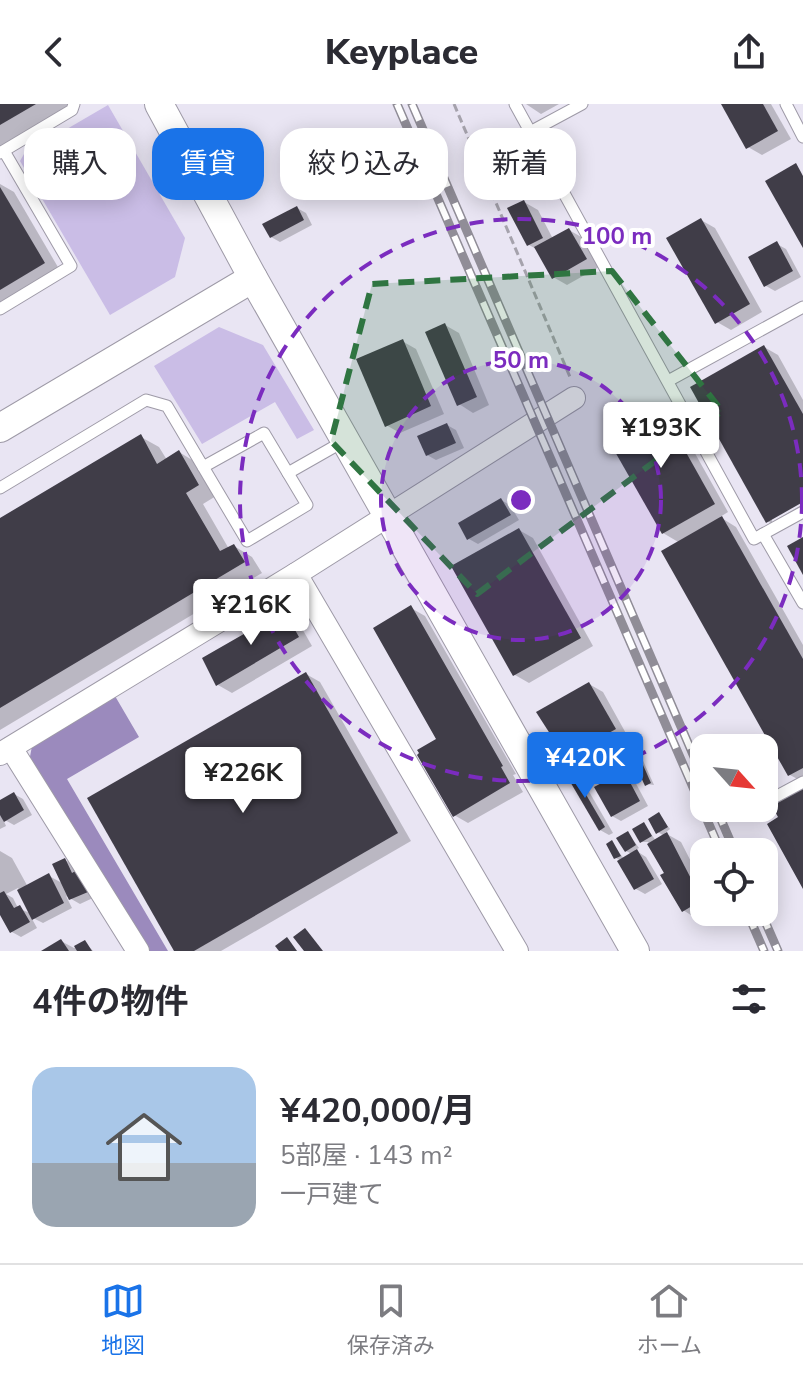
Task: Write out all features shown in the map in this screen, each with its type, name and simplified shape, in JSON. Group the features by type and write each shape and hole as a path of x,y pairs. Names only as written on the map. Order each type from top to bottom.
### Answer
{"street":[{"path":"159,104 253,278 635,951"},
{"path":"0,428 253,278"},
{"path":"138,951 5,751 296,574 574,398"},
{"path":"296,574 517,951"}],"lane":[{"path":"0,309 71,266 2,152 72,110 74,104"},
{"path":"515,104 528,128"},
{"path":"537,128 582,104"},
{"path":"786,104 803,137"},
{"path":"568,200 754,539 803,512"},
{"path":"668,381 803,307"},
{"path":"0,488 146,400 167,406 203,467 247,541 307,505 264,433 203,467"},
{"path":"288,473 346,439"},
{"path":"763,534 803,603"},
{"path":"778,795 803,782"}],"path":[{"path":"454,104 577,395 574,398"}],"highlighted area":[{"path":"612,271 722,411 477,594 331,441 372,284"}],"shaded area":[{"path":"108,105 121,128 69,128"},
{"path":"136,153 152,181 152,200 163,200 185,238 175,277 110,315 43,200 136,200"},
{"path":"219,327 263,345 314,430 297,439 275,402 202,444 154,366"},
{"path":"115,696 139,737 67,779 168,951 150,951 127,920 29,762 32,746"}],"building":[{"path":"0,104 36,104 0,125"},
{"path":"721,104 763,104 778,131 746,149"},
{"path":"796,163 803,176 803,248 765,181"},
{"path":"0,187 45,263 0,290"},
{"path":"524,200 543,238 527,246 507,208"},
{"path":"297,206 304,220 270,238 262,224"},
{"path":"701,218 750,304 715,324 666,238"},
{"path":"569,228 587,259 552,279 534,247"},
{"path":"777,241 793,271 764,287 748,257"},
{"path":"445,323 477,397 457,406 425,332"},
{"path":"403,339 431,406 385,427 356,359"},
{"path":"764,345 803,414 803,502 766,523 690,387"},
{"path":"660,406 715,504 662,534 606,436"},
{"path":"447,423 456,443 426,456 417,436"},
{"path":"141,434 157,464 179,450 199,485 186,493 220,551 234,544 245,562 0,708 0,518"},
{"path":"501,498 511,515 467,540 458,523"},
{"path":"722,516 803,659 803,768 788,776 778,758 778,734 764,734 661,551"},
{"path":"519,528 581,638 513,676 451,566"},
{"path":"803,537 803,575 787,546"},
{"path":"411,605 510,783 453,817 417,755 417,750 436,739 373,628"},
{"path":"282,607 299,637 216,686 202,658 268,620 266,617"},
{"path":"306,672 398,833 194,951 174,951 87,798"},
{"path":"589,682 616,729 565,757 536,712"},
{"path":"631,738 651,783 645,786 625,741"},
{"path":"620,742 624,748 579,773 576,767"},
{"path":"571,769 605,827 599,831 565,773"},
{"path":"624,771 640,801 611,817 594,787"},
{"path":"803,788 803,889 778,844 778,838 775,838 767,824 778,822 778,803"},
{"path":"14,792 24,810 4,822 0,815 0,800"},
{"path":"659,812 668,827 656,834 648,819"},
{"path":"644,822 652,836 640,843 632,829"},
{"path":"628,831 636,845 625,852 616,838"},
{"path":"667,832 690,877 690,907 682,912 660,875 664,873 647,844"},
{"path":"612,840 621,856 614,859 606,844"},
{"path":"637,849 654,879 634,890 617,861"},
{"path":"65,858 72,873 77,870 88,892 69,900 52,864"},
{"path":"49,873 64,903 32,920 17,890"},
{"path":"4,891 14,908 20,905 30,922 10,933 0,915 0,893"},
{"path":"305,928 323,951 304,951 293,937"},
{"path":"287,937 297,951 279,951 275,946"},
{"path":"61,939 69,951 41,951"},
{"path":"85,940 92,951 77,951 74,946"}],"railway":[{"path":"397,104 715,838"},
{"path":"412,104 690,748"},
{"path":"722,822 729,838"},
{"path":"753,926 764,951"},
{"path":"767,926 778,951"}]}
